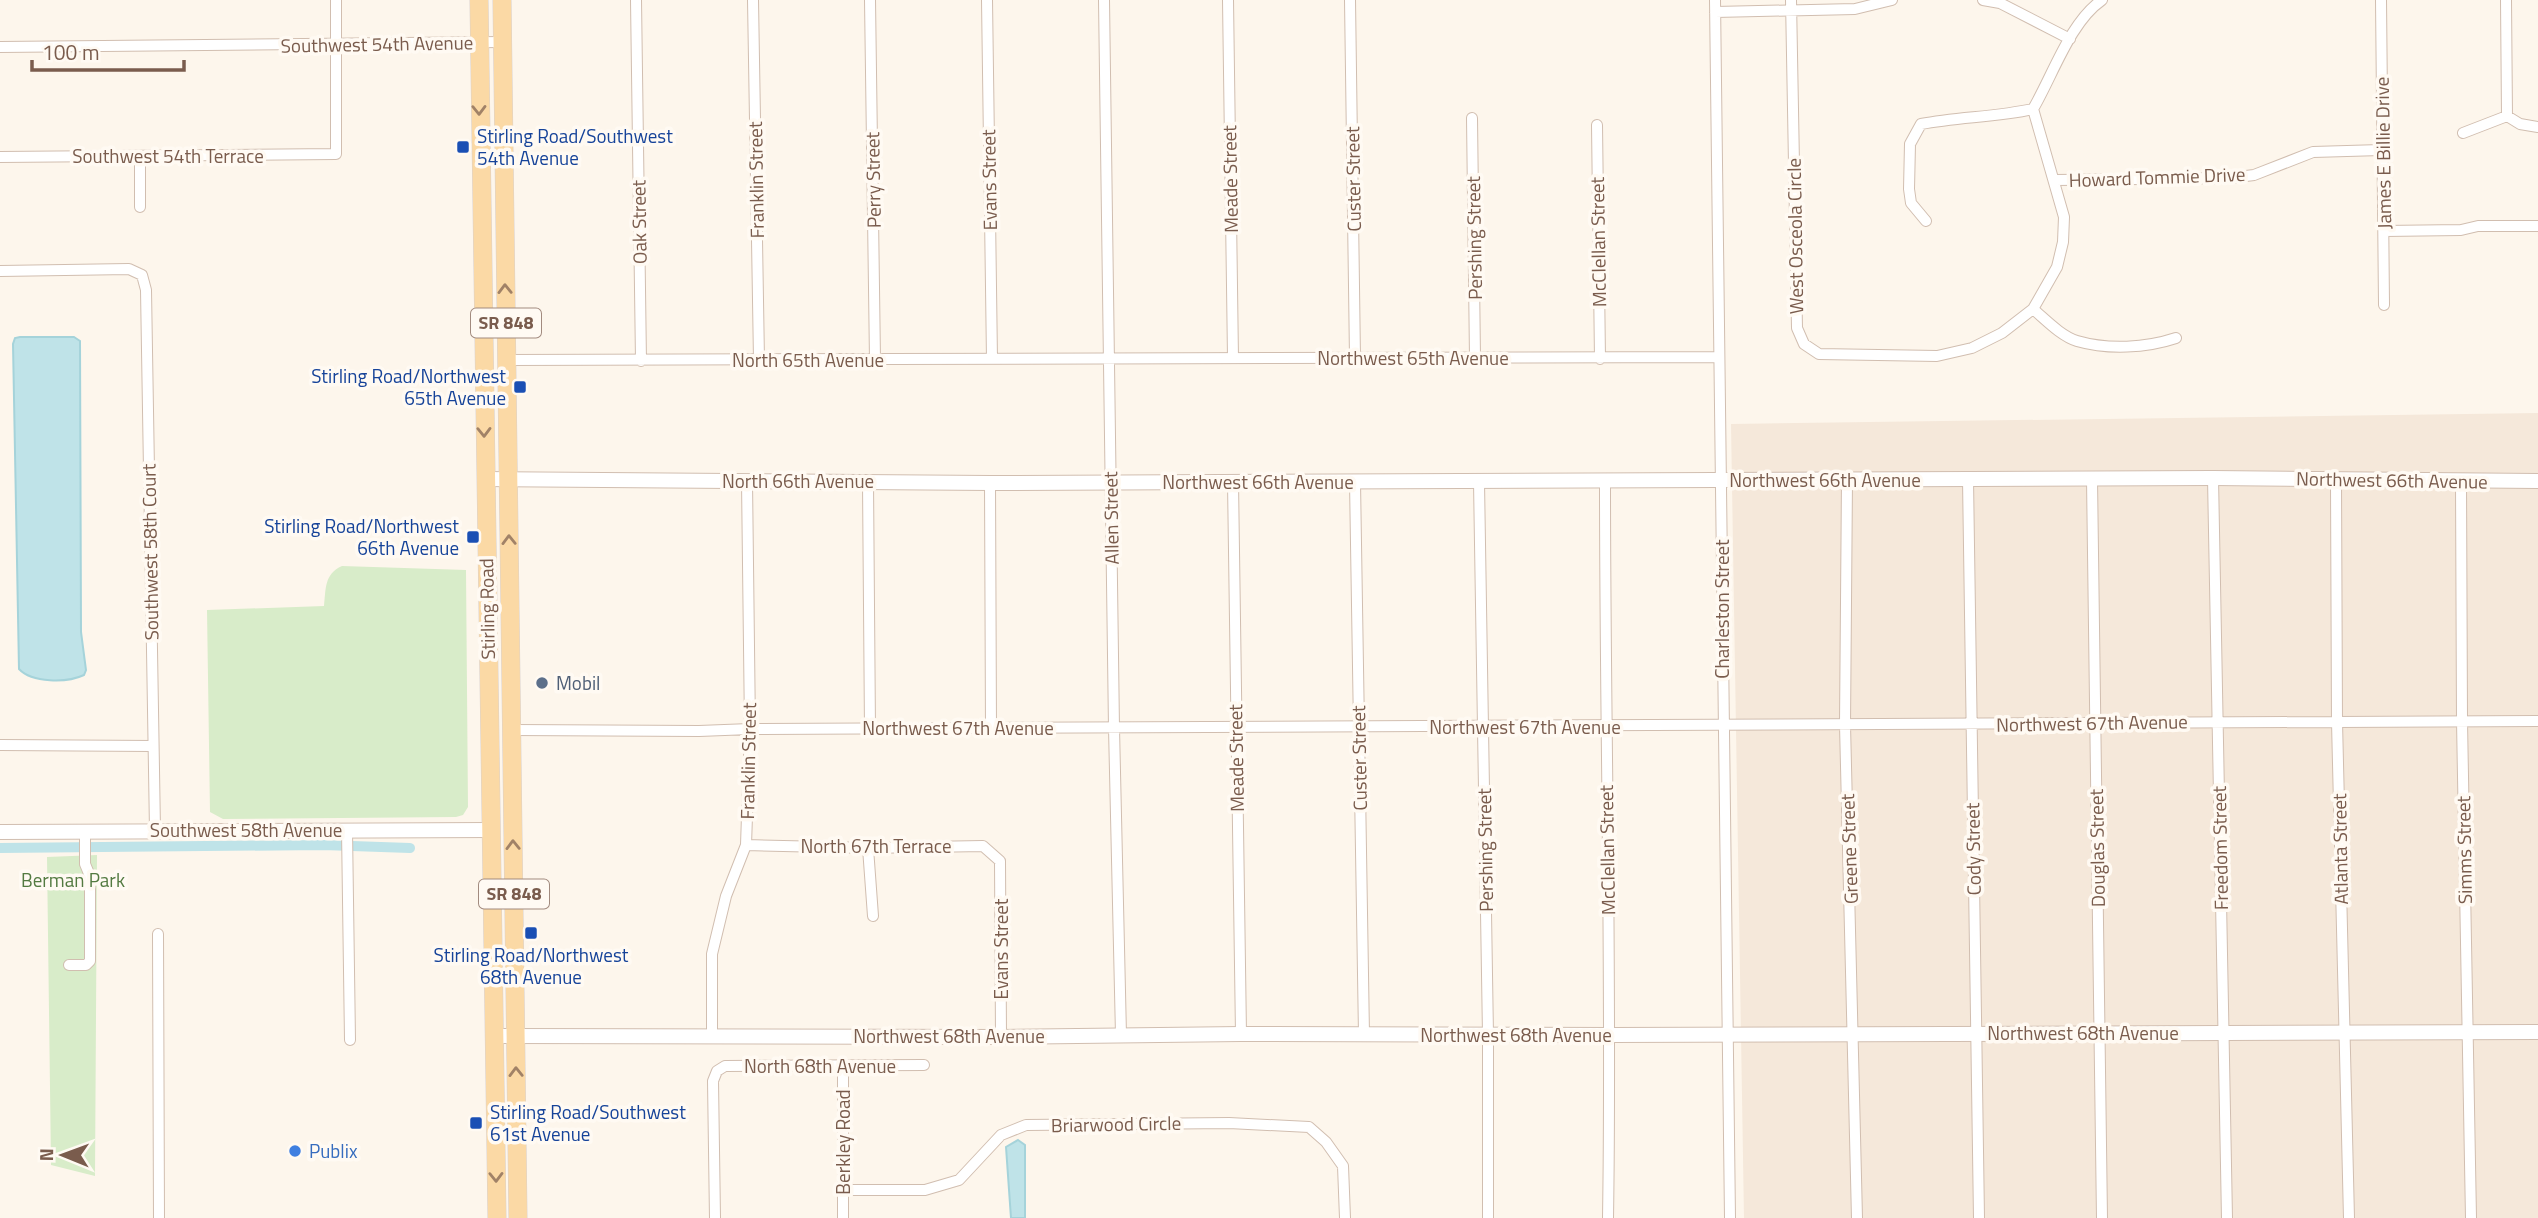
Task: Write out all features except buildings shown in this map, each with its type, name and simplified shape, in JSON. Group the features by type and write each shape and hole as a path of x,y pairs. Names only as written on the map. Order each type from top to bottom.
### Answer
{"main road":[{"name":"Stirling Road","path":"479,0 497,1218"},
{"name":"Stirling Road","path":"502,0 518,1218"},
{"path":"488,647 496,652 500,660 502,737 512,752"}],"street":[{"path":"335,45 336,0"},
{"name":"Oak Street","path":"636,0 641,361"},
{"name":"Franklin Street","path":"753,0 759,360"},
{"name":"Perry Street","path":"870,0 875,360"},
{"name":"Evans Street","path":"987,0 992,359"},
{"name":"Allen Street","path":"1104,0 1121,1035"},
{"name":"Meade Street","path":"1228,0 1233,358"},
{"name":"Custer Street","path":"1350,0 1355,358"},
{"path":"1715,6 1791,5 1855,9 1892,0"},
{"path":"1983,0 2000,4 2070,39"},
{"path":"1926,221 1911,203 1909,189 1910,144 1921,124 2033,109 2070,39 2090,9 2102,0"},
{"name":"James E Billie Drive","path":"2381,0 2384,305"},
{"path":"2506,0 2507,116"},
{"name":"West Osceola Circle","path":"1791,5 1797,328 1804,344 1819,354 1937,356 1972,348 2002,333 2033,309 2057,267 2063,242 2064,217 2033,109"},
{"name":"Charleston Street","path":"1715,6 1730,1218"},
{"name":"Southwest 54th Avenue","path":"0,47 502,42"},
{"name":"Southwest 54th Terrace","path":"0,157 336,154 335,45"},
{"path":"2507,116 2520,124 2538,127"},
{"path":"2463,133 2507,116"},
{"name":"Pershing Street","path":"1472,118 1475,358"},
{"name":"McClellan Street","path":"1597,125 1600,359"},
{"name":"Howard Tommie Drive","path":"2054,180 2230,177 2254,174 2314,152 2381,150"},
{"path":"140,156 141,206"},
{"path":"2384,231 2538,226"},
{"name":"Southwest 58th Court","path":"0,271 129,269 142,275 146,290 155,830"},
{"path":"2033,309 2076,341 2107,346 2154,345 2176,338"},
{"name":"Northwest 65th Avenue","path":"1109,359 1718,357"},
{"name":"North 65th Avenue","path":"506,360 1109,359"},
{"name":"Northwest 66th Avenue","path":"1111,482 2213,478 2538,481"},
{"name":"Freedom Street","path":"2213,478 2227,1218"},
{"name":"North 66th Avenue","path":"485,479 1111,482"},
{"name":"Greene Street","path":"1847,479 1845,725 1857,1218"},
{"name":"Cody Street","path":"1968,479 1979,1218"},
{"name":"Douglas Street","path":"2092,479 2102,1218"},
{"name":"Atlanta Street","path":"2336,480 2337,722 2349,1218"},
{"name":"Franklin Street","path":"712,1035 712,954 726,896 746,845 750,729 747,481"},
{"name":"Simms Street","path":"2461,481 2462,721 2471,1218"},
{"path":"868,482 870,729"},
{"name":"Meade Street","path":"1233,482 1241,1034"},
{"name":"Custer Street","path":"1355,482 1364,1035"},
{"name":"Pershing Street","path":"1479,482 1488,1035 1488,1218"},
{"name":"McClellan Street","path":"1605,482 1605,727 1611,1035 1608,1218"},
{"path":"990,483 991,728"},
{"name":"Northwest 67th Avenue","path":"512,730 2538,721"},
{"path":"0,746 153,746"},
{"name":"Southwest 58th Avenue","path":"0,832 85,834 155,830 491,830"},
{"path":"347,830 350,1040"},
{"path":"69,965 86,965 90,961 90,876 85,860 85,834"},
{"name":"North 67th Terrace","path":"746,845 868,848 984,846 1000,861"},
{"path":"868,848 873,916"},
{"name":"Evans Street","path":"1000,861 1001,1037"},
{"path":"158,934 159,1218"},
{"name":"Northwest 68th Avenue","path":"494,1036 2538,1032"},
{"name":"North 68th Avenue","path":"715,1218 713,1081 718,1071 726,1066 924,1065"},
{"name":"Berkley Road","path":"843,1066 844,1218"},
{"name":"Briarwood Circle","path":"843,1190 925,1190 958,1180 1001,1135 1026,1125 1255,1124 1308,1127 1326,1142 1343,1166 1345,1218"}],"shaded area":[{"path":"2538,413 2538,1218 1744,1218 1731,424"}],"green space":[{"path":"342,566 466,570 468,807 463,815 456,817 223,819 210,812 207,610 324,606 329,578"},
{"name":"Berman Park","path":"97,855 95,1176 51,1165 47,857"}],"water":[{"path":"20,337 74,337 80,341 81,632 86,670 84,675 77,678 50,680 32,677 19,669 13,344 15,338"},
{"path":"1018,1140 1025,1145 1025,1218 1011,1218 1006,1147"}],"waterway":[{"path":"0,848 323,845 410,848"}],"place":[{"name":"Stirling Road/Southwest 54th Avenue","path":"463,147"},
{"name":"Stirling Road/Northwest 65th Avenue","path":"520,387"},
{"name":"Stirling Road/Northwest 66th Avenue","path":"473,537"},
{"name":"Mobil","path":"542,683"},
{"name":"Stirling Road/Northwest 68th Avenue","path":"531,933"},
{"name":"Stirling Road/Southwest 61st Avenue","path":"476,1123"},
{"name":"Publix","path":"295,1151"}]}
